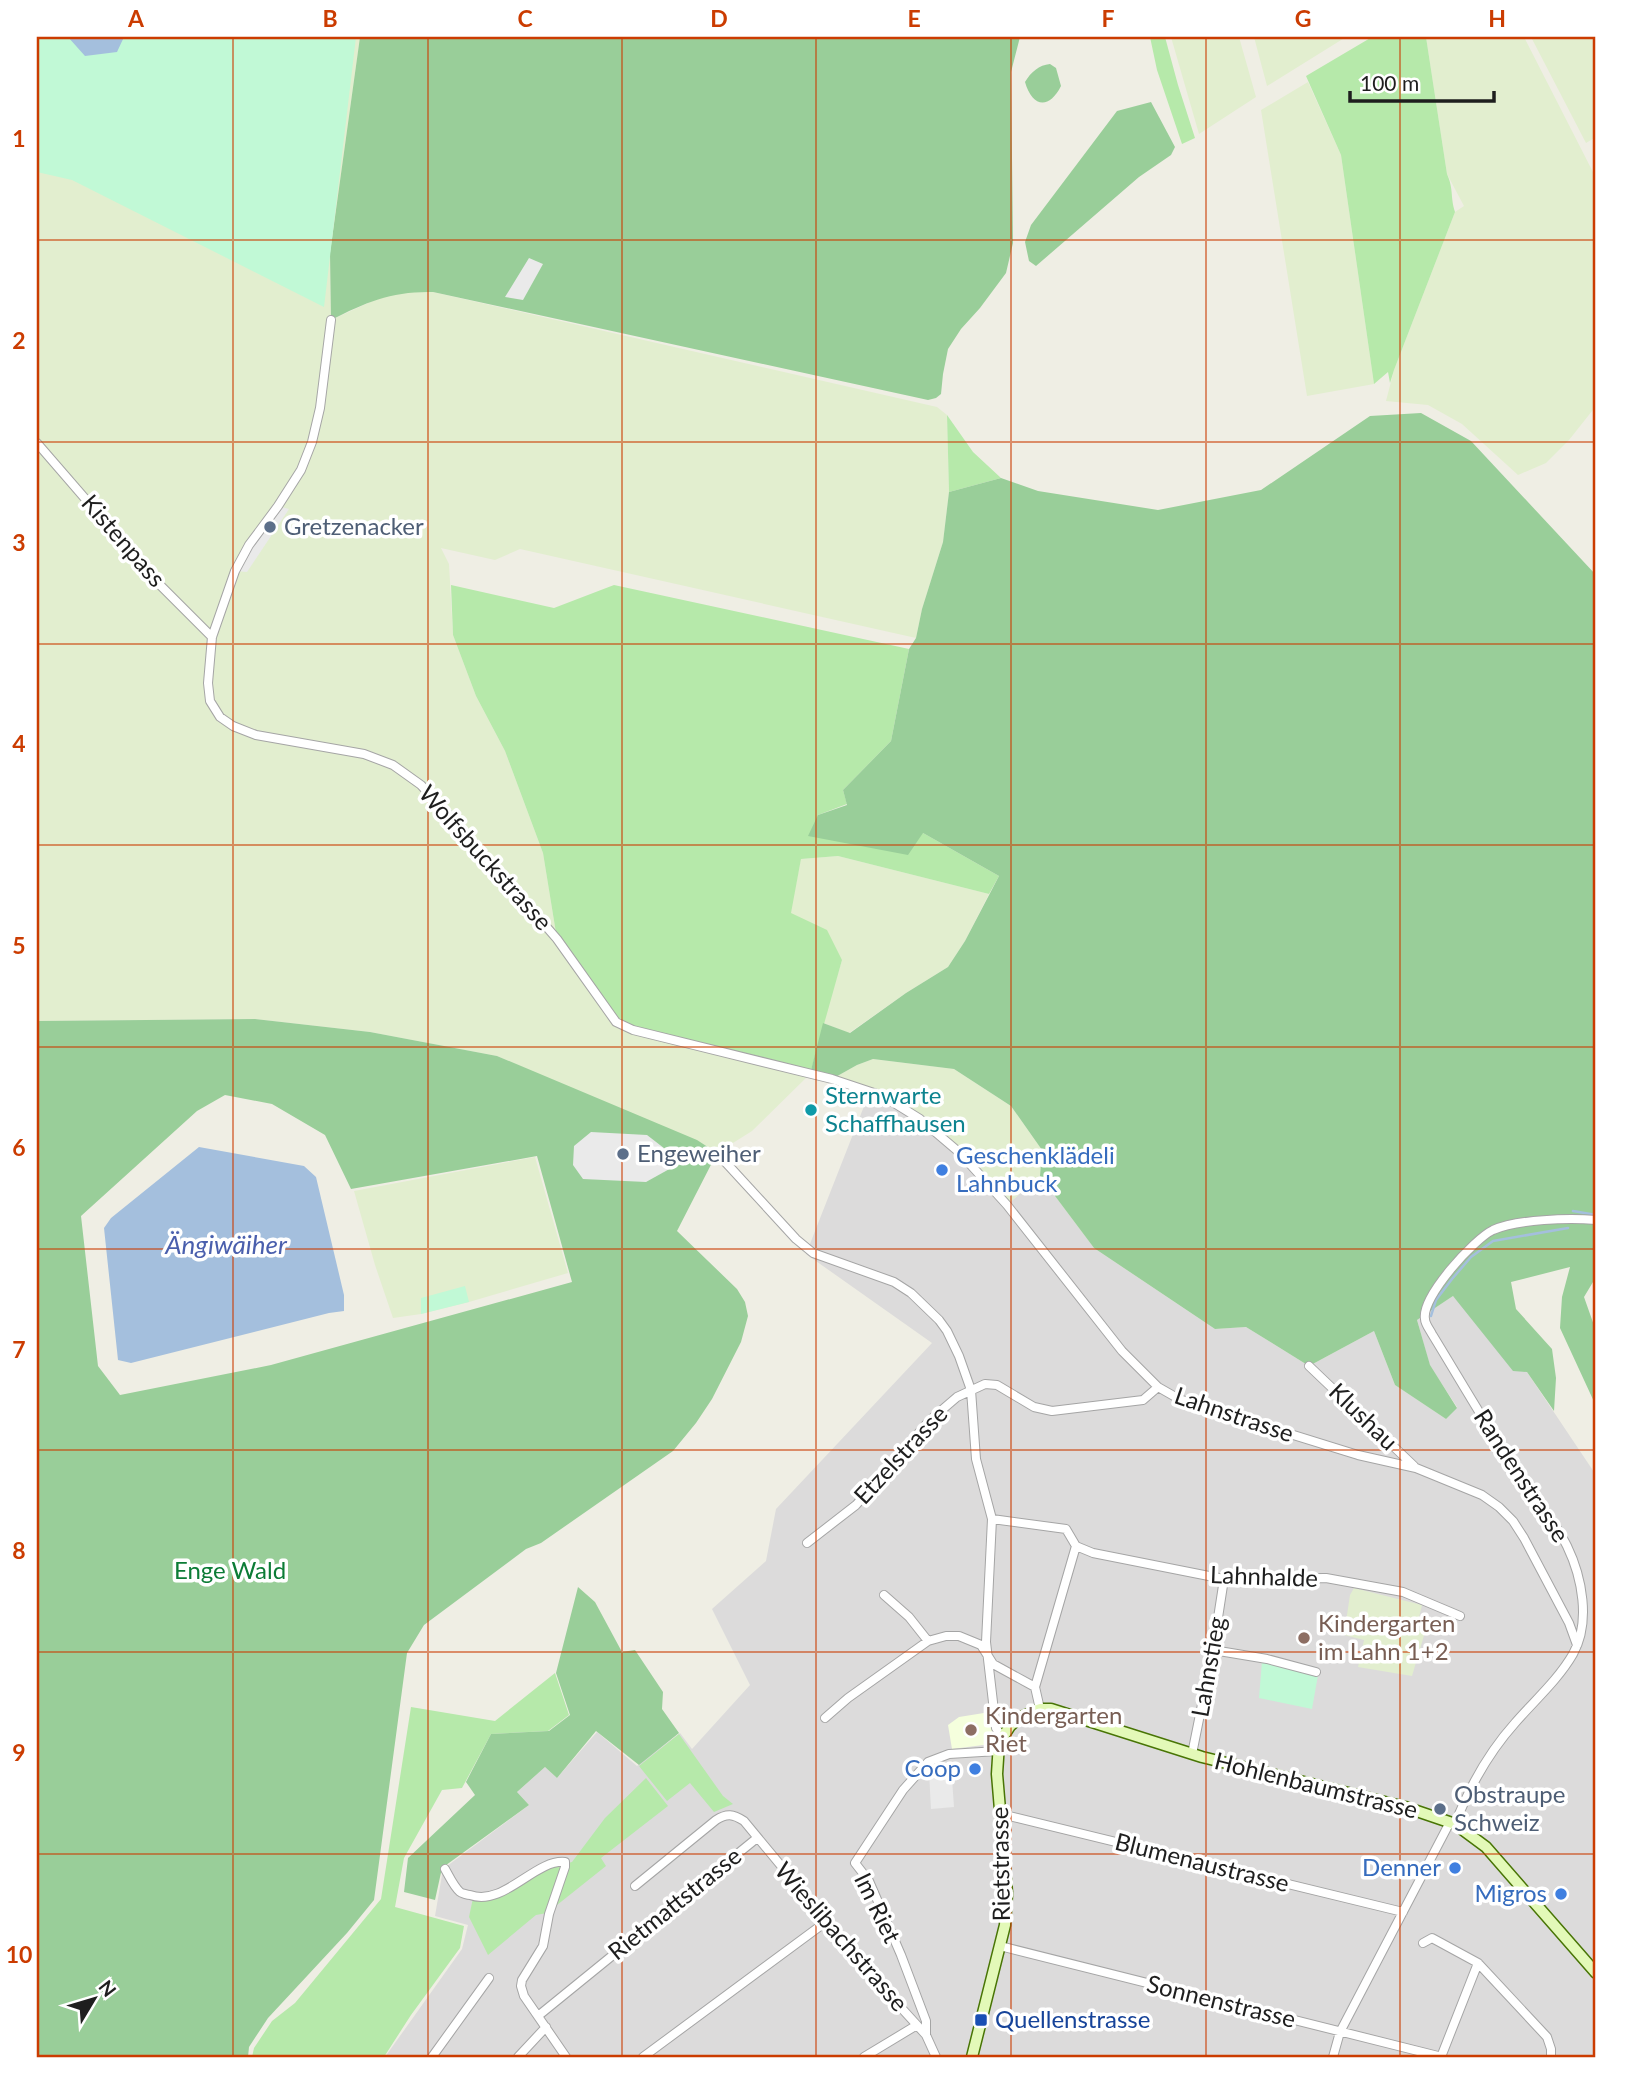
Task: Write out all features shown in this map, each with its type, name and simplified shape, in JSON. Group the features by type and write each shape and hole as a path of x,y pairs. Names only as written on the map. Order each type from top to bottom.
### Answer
{"street":[{"name":"Wolfsbuckstrasse","path":"331,320 320,408 305,461 296,479 249,545 235,571 212,637 208,683 210,701 220,717 233,726 256,735 364,754 393,765 421,785 557,939 616,1022 633,1030 832,1079 883,1096"},
{"name":"Kistenpass","path":"37,443 159,584 212,637"},
{"name":"Lahnstrasse","path":"883,1096 920,1119 960,1153 1007,1205 1122,1351 1158,1387 1179,1399 1248,1421 1358,1455 1416,1468 1482,1495 1499,1507 1513,1521 1524,1538 1569,1623 1577,1645"},
{"path":"717,1153 796,1239 813,1253 894,1282 911,1293 947,1331 971,1390 976,1459 992,1519 986,1642 996,1728 1002,1737"},
{"name":"Randenstrasse","path":"1333,2057 1340,2032 1494,1748 1561,1672 1577,1645 1583,1620 1576,1570 1567,1546 1511,1464 1424,1321 1431,1297 1475,1242 1492,1231 1550,1220 1596,1220"},
{"name":"Klushau","path":"1309,1366 1416,1468"},
{"name":"Etzelstrasse","path":"807,1543 856,1505 929,1421 957,1397 971,1390 985,1384 997,1385 1034,1407 1052,1411 1143,1400 1158,1387"},
{"name":"Lahnhalde","path":"992,1519 1066,1529 1076,1546 1093,1553 1224,1579 1325,1578 1403,1592 1460,1616"},
{"path":"998,1751 1002,1737 1010,1726 1019,1718 1040,1709 1035,1687 1076,1546"},
{"name":"Lahnstieg","path":"1192,1754 1224,1579"},
{"path":"884,1595 909,1616 929,1641"},
{"path":"825,1718 929,1641 947,1636 959,1636 981,1645 993,1664 1035,1687"},
{"path":"1213,1650 1267,1659 1316,1672"},
{"name":"Hohlenbaumstrasse","path":"1040,1709 1066,1712 1192,1754 1405,1807 1452,1823 1486,1847 1596,1973"},
{"name":"Im Riet","path":"926,2035 926,2021 901,1955 869,1881 855,1863 903,1790 928,1762 948,1754 998,1751"},
{"name":"Rietstrasse","path":"972,2057 1005,1926 1007,1893 998,1751"},
{"name":"Blumenaustrasse","path":"1001,1814 1403,1912"},
{"name":"Rietmattstrasse","path":"538,2016 757,1838 737,1816 724,1815 635,1886"},
{"name":"Wieslibachstrasse","path":"757,1838 874,1978 926,2035"},
{"path":"444,1869 460,1892 486,1897 550,1864 565,1862 549,1914 543,1946 521,1986 524,1996 566,2057"},
{"path":"643,2057 827,1921"},
{"path":"1423,1943 1432,1938 1478,1963 1547,2037 1551,2057"},
{"name":"Sonnenstrasse","path":"1000,1946 1441,2057"},
{"path":"1441,2057 1478,1963"},
{"path":"432,2057 488,1978"},
{"path":"864,2057 917,2025"},
{"path":"518,2057 545,2027"},
{"path":"926,2035 936,2057"}],"shaded area":[{"path":"37,37 356,37 324,307 72,180 37,172"},
{"path":"148,37 360,37 330,253 331,320 379,298 410,291 433,292 937,407 947,415 949,492 943,542 916,638 520,549 495,560 441,548 449,564 453,635 476,696 505,751 543,853 557,939 810,1074 752,1131 717,1153 497,1056 370,1032 255,1019 37,1021 37,172"},
{"path":"1171,37 1239,37 1256,97 1199,134"},
{"path":"1254,37 1346,37 1267,86"},
{"path":"1426,37 1524,37 1596,178 1596,406 1569,440 1546,463 1518,475 1462,424 1428,405 1386,401 1394,370 1455,212 1464,206 1447,174"},
{"path":"1531,37 1596,37 1596,137 1586,143"},
{"path":"1308,82 1341,155 1374,384 1307,396 1261,110"},
{"path":"529,258 543,264 523,300 505,297"},
{"name":"Gretzenacker","path":"278,506 289,509 247,572 235,571"},
{"path":"838,856 989,894 948,967 849,1033 823,1023 842,960 790,913 801,859"},
{"path":"873,1059 954,1069 1011,1106 1042,1150 1040,1176 1007,1205 960,1153 883,1096 832,1079"},
{"path":"870,1091 920,1119 1007,1205 1040,1176 1094,1248 1215,1329 1246,1327 1309,1366 1374,1331 1395,1385 1446,1419 1457,1407 1430,1366 1417,1320 1453,1296 1527,1372 1596,1475 1596,2057 385,2057 462,1949 468,1925 435,1916 443,1869 529,1805 517,1792 545,1767 557,1778 597,1732 637,1766 680,1733 692,1749 750,1685 712,1609 766,1561 776,1509 932,1343 806,1254"},
{"name":"Engeweiher","path":"591,1132 647,1135 682,1162 646,1182 583,1179 573,1165 574,1146"},
{"path":"535,1157 568,1273 469,1302 393,1318 354,1191"},
{"path":"465,1286 469,1302 421,1314 421,1298"},
{"path":"1354,1588 1422,1605 1416,1630 1425,1632 1412,1676 1358,1667 1364,1640 1344,1635 1350,1595"},
{"path":"1262,1661 1318,1675 1312,1709 1259,1698"},
{"name":"Kindergarten Riet","path":"990,1712 993,1735 991,1744 952,1749 948,1725 959,1717"},
{"name":"Coop","path":"951,1764 954,1807 931,1809 929,1772"}],"green space":[{"path":"360,37 1020,37 1011,72 1013,243 1006,273 948,349 941,394 928,400 433,292 405,293 380,299 331,320 330,253"},
{"path":"1150,37 1165,37 1195,138 1182,144 1157,70"},
{"path":"1372,37 1426,37 1455,212 1390,383 1388,372 1374,384 1341,155 1306,76"},
{"path":"1050,64 1056,68 1061,86 1046,102 1036,101 1025,82 1036,70"},
{"path":"1151,102 1175,147 1171,155 1139,177 1036,266 1029,261 1025,242 1031,225 1117,111"},
{"path":"1421,413 1471,441 1596,575 1596,1277 1584,1297 1596,1331 1596,1406 1560,1328 1562,1297 1570,1267 1511,1282 1516,1309 1552,1349 1556,1378 1554,1411 1527,1372 1513,1371 1453,1296 1417,1320 1430,1365 1457,1408 1446,1419 1395,1385 1374,1331 1309,1366 1246,1327 1215,1329 1094,1248 1040,1176 1042,1150 1011,1106 954,1069 873,1059 832,1079 810,1074 823,1023 850,1033 948,967 965,941 999,876 923,833 908,855 808,836 818,815 847,805 843,790 891,741 909,649 916,638 943,542 949,492 1001,478 1038,491 1158,510 1261,490 1370,416"},
{"path":"947,415 973,452 1001,478 949,492"},
{"path":"451,585 554,608 614,585 909,649 891,741 843,790 847,804 818,815 923,833 999,876 989,894 838,856 801,859 791,913 827,930 842,960 810,1074 616,1022 557,939 543,853 505,751 476,696 453,635"},
{"name":"Enge Wald","path":"255,1019 370,1032 497,1056 697,1140 717,1153 677,1231 737,1289 745,1302 748,1316 741,1342 712,1399 673,1451 541,1543 526,1549 424,1625 407,1653 374,1900 268,2018 249,2047 248,2057 37,2057 37,1021","holes":["225,1095 272,1104 325,1135 351,1189 537,1156 572,1282 271,1365 120,1395 98,1366 81,1216 197,1111"]},
{"path":"578,1587 595,1602 622,1652 635,1650 663,1692 662,1709 679,1733 639,1765 596,1731 557,1778 545,1767 517,1792 529,1805 442,1868 435,1900 404,1892 408,1858 475,1795 466,1782 491,1734 549,1731 570,1715 556,1673"},
{"path":"555,1673 569,1715 548,1731 491,1734 462,1788 442,1790 404,1858 395,1907 464,1926 460,1948 384,2057 252,2057 254,2048 272,2021 295,2003 381,1899 411,1707 495,1721"},
{"path":"679,1734 723,1796 733,1804 714,1812 690,1783 667,1801 639,1766"},
{"path":"646,1778 668,1806 601,1858 606,1866 547,1913 536,1915 488,1955 469,1917 473,1898 487,1899 550,1867 572,1862 605,1818"}],"water":[{"path":"68,37 124,37 117,52 85,56"},
{"name":"Ängiwäiher","path":"199,1147 304,1166 316,1177 344,1295 344,1311 131,1363 118,1360 104,1228 111,1218"}],"waterway":[{"path":"1573,1211 1596,1215"},
{"path":"1431,1316 1436,1300 1452,1279 1471,1257 1493,1241 1568,1228"}],"place":[{"name":"Gretzenacker","path":"270,527"},
{"name":"Sternwarte Schaffhausen","path":"811,1110"},
{"name":"Engeweiher","path":"623,1154"},
{"name":"Geschenklädeli Lahnbuck","path":"942,1170"},
{"name":"Kindergarten im Lahn 1+2","path":"1304,1638"},
{"name":"Kindergarten Riet","path":"971,1730"},
{"name":"Coop","path":"975,1769"},
{"name":"Obstraupe Schweiz","path":"1440,1809"},
{"name":"Denner","path":"1455,1868"},
{"name":"Migros","path":"1561,1894"},
{"name":"Quellenstrasse","path":"981,2020"}]}
